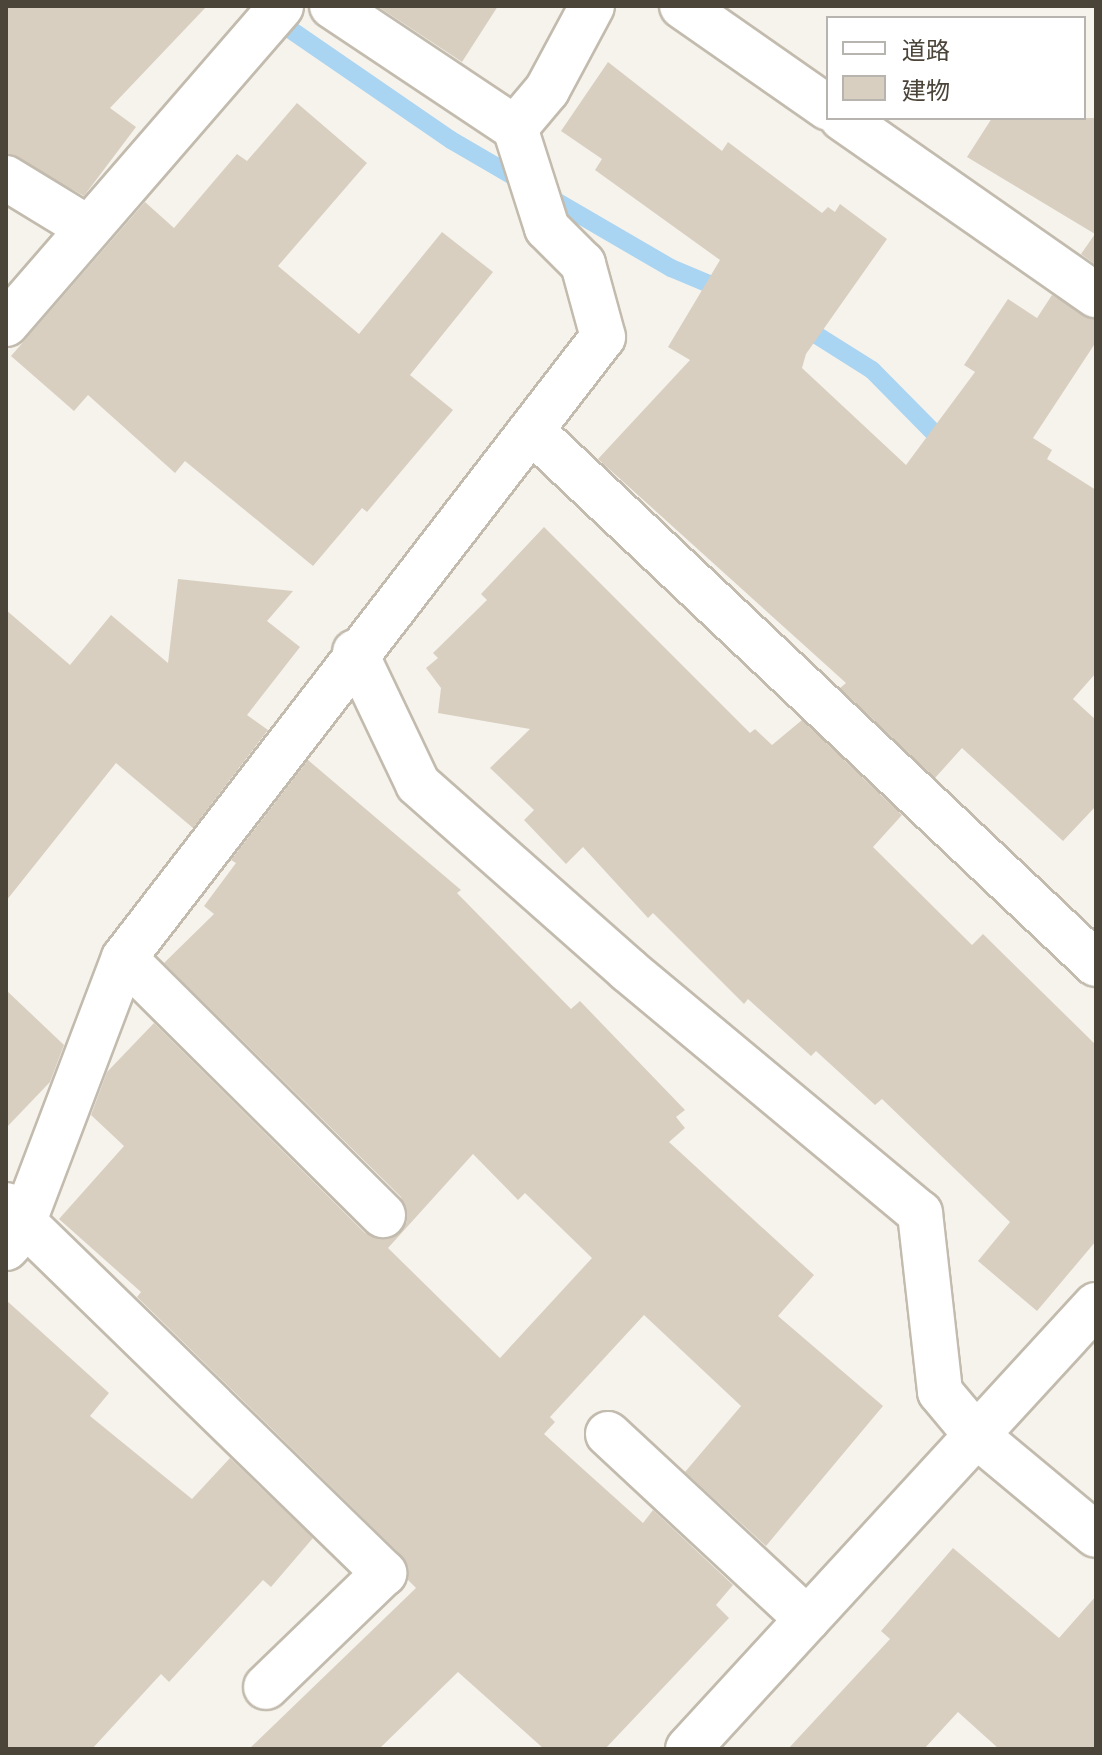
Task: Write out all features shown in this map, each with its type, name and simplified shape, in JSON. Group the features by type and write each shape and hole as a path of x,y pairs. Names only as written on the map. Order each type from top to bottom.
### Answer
{"street":[{"path":"6,324 281,6"},
{"path":"266,1687 384,1573 12,1225 124,958 355,652 603,337 583,264 547,228 515,128 332,6"},
{"path":"515,128 547,90 592,6"},
{"path":"682,6 826,107"},
{"path":"845,120 1096,295"},
{"path":"6,178 88,228"},
{"path":"532,431 1096,964"},
{"path":"355,652 418,784 628,970 920,1213 940,1392 976,1435 1096,1535"},
{"path":"124,958 383,1215"},
{"path":"688,1749 1096,1305"},
{"path":"608,1434 807,1619"}],"building":[{"path":"6,6 207,6 110,108 136,127 84,196 6,153"},
{"path":"377,6 498,6 462,62"},
{"path":"608,62 722,151 728,142 822,213 828,207 835,212 840,204 887,239 806,354 802,368 906,465 975,372 964,365 1008,299 1037,318 1052,295 1096,320 1096,342 1033,438 1052,450 1047,459 1096,490 1096,673 1073,699 1096,720 1096,806 1063,841 962,748 935,778 840,688 846,683 598,459 690,360 668,347 720,260 595,170 602,159 561,131"},
{"path":"297,103 367,163 278,266 359,334 442,232 493,272 410,375 453,410 367,512 362,508 313,566 185,461 175,473 88,395 74,411 11,356 145,202 174,228 237,154 247,161"},
{"path":"1096,118 1096,265 1081,254 1095,234 967,157 991,120"},
{"path":"544,527 750,733 755,729 772,745 802,720 902,815 873,847 972,945 983,934 1096,1045 1096,1241 1037,1311 978,1261 1010,1222 882,1099 875,1105 816,1051 811,1056 748,999 744,1004 653,913 648,918 583,847 566,864 524,820 534,810 490,768 530,729 438,713 441,688 426,668 438,658 433,653 487,600 481,594"},
{"path":"178,579 293,591 267,621 300,647 247,715 268,730 193,828 116,763 6,901 6,610 70,665 111,615 168,663"},
{"path":"308,760 461,890 457,893 571,1009 580,1001 685,1110 676,1117 685,1128 669,1142 814,1275 778,1316 883,1406 766,1546 685,1472 741,1406 644,1315 550,1417 555,1422 544,1434 643,1523 653,1510 733,1585 716,1605 729,1618 605,1749 544,1749 458,1672 379,1749 249,1749 416,1588 408,1580 401,1555 137,1297 141,1292 59,1219 124,1146 91,1115 107,1072 154,1023 365,1233 389,1239 407,1222 401,1197 164,963 214,914 204,906 236,863 231,860","holes":["473,1154 518,1200 525,1193 592,1258 500,1358 388,1248"]},
{"path":"6,990 64,1045 50,1082 6,1128"},
{"path":"6,1300 109,1393 90,1416 192,1499 230,1458 313,1538 271,1587 263,1580 169,1682 161,1674 92,1749 6,1749"},
{"path":"953,1548 1059,1638 1096,1596 1096,1749 999,1749 958,1712 924,1749 788,1749 890,1639 881,1631"}],"waterway":[{"path":"272,17 451,140 671,268 728,292"},
{"path":"799,324 872,370 948,447"}]}
